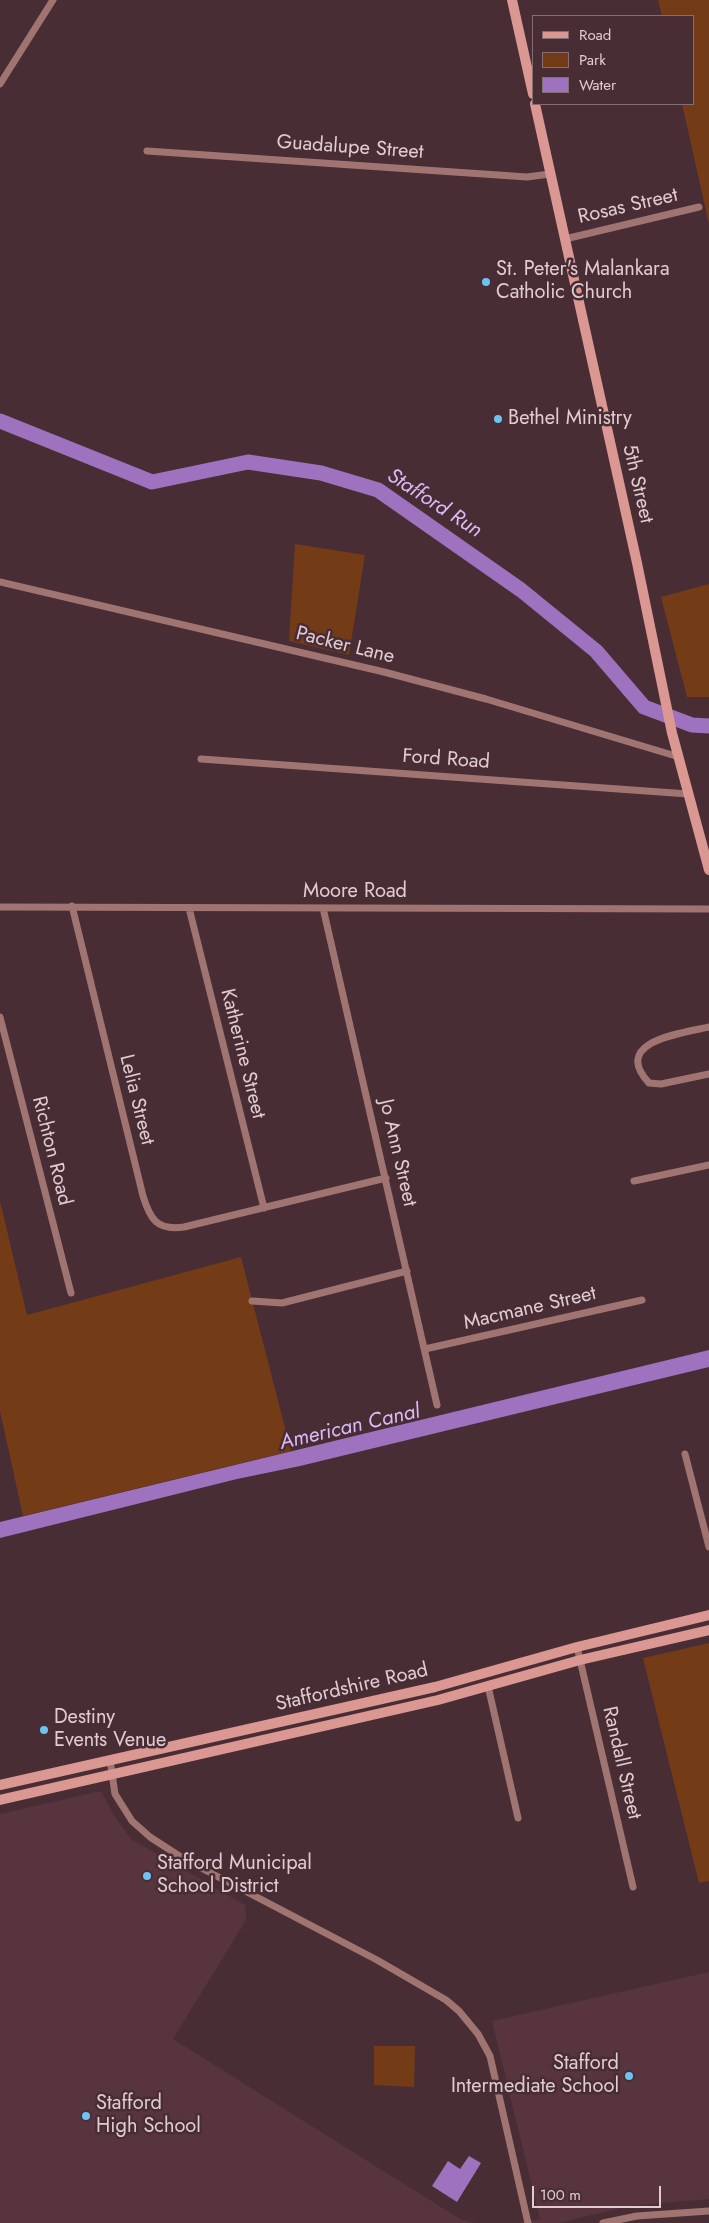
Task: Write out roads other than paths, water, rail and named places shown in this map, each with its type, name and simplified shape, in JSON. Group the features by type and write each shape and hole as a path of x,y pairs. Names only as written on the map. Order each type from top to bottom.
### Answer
{"main road":[{"path":"512,0 532,90"},
{"name":"5th Street","path":"535,105 643,591 672,733 709,870"},
{"name":"Staffordshire Road","path":"0,1785 434,1687 577,1647 709,1616"},
{"name":"Staffordshire Road","path":"0,1800 438,1700 580,1660 709,1630"}],"street":[{"path":"0,84 52,0"},
{"name":"Guadalupe Street","path":"147,151 527,177 550,174"},
{"name":"Rosas Street","path":"565,239 699,207"},
{"name":"Packer Lane","path":"0,582 384,672 486,699 678,757"},
{"name":"Ford Road","path":"201,759 688,794"},
{"name":"Moore Road","path":"0,906 709,909"},
{"name":"Lelia Street","path":"72,906 149,1214 157,1224 174,1228 232,1216 386,1178"},
{"name":"Katherine Street","path":"188,908 264,1208"},
{"name":"Jo Ann Street","path":"323,908 437,1405"},
{"name":"Richton Road","path":"0,1017 71,1293"},
{"path":"709,1027 657,1039 648,1044 640,1054 639,1062 641,1074 649,1083 661,1084 709,1074"},
{"path":"634,1181 709,1165"},
{"path":"252,1301 282,1303 407,1271"},
{"name":"Macmane Street","path":"425,1349 642,1300"},
{"path":"685,1454 709,1547"},
{"name":"Randall Street","path":"577,1647 633,1887"},
{"path":"488,1686 518,1818"},
{"path":"110,1760 115,1794 132,1821 150,1837 208,1872 377,1960 446,2000 459,2011 478,2034 490,2056 528,2223"},
{"path":"603,2223 637,2216 709,2212"}],"water":[{"name":"American Canal","path":"709,1350 709,1367 300,1466 237,1479 0,1538 0,1522"},
{"path":"469,2156 481,2163 457,2202 432,2186 448,2161 460,2169"}],"waterway":[{"name":"Stafford Run","path":"0,421 152,482 248,462 321,473 378,490 521,590 596,651 644,707 692,725 709,726"}],"place":[{"name":"St. Peter's Malankara Catholic Church","path":"486,282"},
{"name":"Bethel Ministry","path":"498,419"},
{"name":"Destiny Events Venue","path":"44,1730"},
{"name":"Stafford Municipal School District","path":"147,1876"},
{"name":"Stafford Intermediate School","path":"629,2076"},
{"name":"Stafford High School","path":"86,2116"}]}
